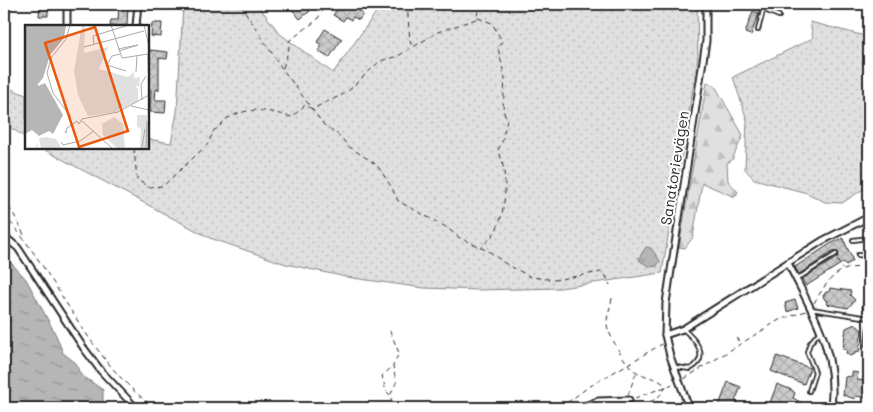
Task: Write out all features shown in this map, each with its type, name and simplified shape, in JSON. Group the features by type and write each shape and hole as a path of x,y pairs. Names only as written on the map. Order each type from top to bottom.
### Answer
{"street":[{"path":"67,4 67,25"},
{"path":"136,25 138,4"},
{"name":"Sanatorievägen","path":"689,408 666,342 666,303 706,41 706,4"},
{"path":"665,335 683,329 822,241 869,218"},
{"path":"4,236 18,248 101,371 136,408"},
{"path":"788,263 826,341 830,362 832,405"},
{"path":"580,408 598,401 627,400"}],"lane":[{"path":"750,4 779,16"},
{"path":"758,30 763,11"},
{"path":"854,240 869,238"},
{"path":"796,280 835,255"},
{"path":"858,255 869,256"},
{"path":"811,309 869,318"},
{"path":"869,327 866,345 869,348"},
{"path":"674,366 684,370 690,369 701,358 697,343 683,329"},
{"path":"809,391 815,372 807,352 810,343 821,330"},
{"path":"832,405 849,408"}],"path":[{"path":"240,4 310,108 328,129 377,165 398,201 531,277 555,280 601,272 605,274 610,285"},
{"path":"283,69 289,48 288,41 317,20 323,10 321,4"},
{"path":"407,4 410,41 413,48"},
{"path":"476,17 480,4"},
{"path":"134,149 137,180 149,187 163,186 208,144 214,130 219,128 226,119 250,109 292,117 305,105 310,108 321,105 346,93 380,61 398,56 438,32 476,17 492,23 502,40 498,48 505,78 503,110 507,119 502,142 498,150 507,182 503,208 494,234 481,247"},
{"path":"4,199 17,220 23,236"},
{"path":"4,215 23,236 94,347 119,376 155,408"},
{"path":"835,255 843,270"},
{"path":"627,400 680,381 779,320 811,309 826,283 843,270 857,267 869,268"},
{"path":"612,298 607,328 627,364 636,372 655,378 666,386"},
{"path":"390,330 399,353 393,366 382,376 386,391 395,408"},
{"path":"736,337 740,344"},
{"path":"560,408 627,364 666,342"},
{"path":"390,396 397,385 398,377 393,366"},
{"path":"627,400 636,372"},
{"path":"627,400 640,406 664,392 666,386"}],"green space":[{"path":"183,4 257,4 280,34 333,73 382,4 697,4 698,58 662,273 560,288 478,290 424,288 346,277 286,264 210,238 43,149 149,149 149,139 171,143 177,112"},
{"path":"810,22 869,37 869,190 862,190 842,203 825,202 807,193 754,179 745,169 747,120 733,77 813,38"},
{"path":"707,82 715,86 743,135 732,160 727,163 728,181 738,192 735,197 702,183 693,237 685,248 679,247"},
{"path":"4,86 25,95 25,137 4,123"}],"water":[{"path":"646,247 651,248 660,261 657,266 651,267 640,261 639,258"},
{"path":"4,255 26,279 56,335 63,353 76,363 80,374 103,390 103,403 109,408 4,408"}],"building":[{"path":"40,4 48,4 48,16 39,16"},
{"path":"119,4 128,4 127,25 110,25 111,20 118,20"},
{"path":"297,4 304,4 310,11 300,19 291,8"},
{"path":"341,4 348,4 363,14 359,20 353,17 351,20 346,17 343,21 333,15"},
{"path":"753,11 759,13 751,35 745,33"},
{"path":"152,23 162,23 161,37 151,36"},
{"path":"325,29 342,39 329,58 318,51 322,45 317,42"},
{"path":"150,50 168,52 167,59 159,58 159,90 156,89 155,100 166,100 165,113 150,112"},
{"path":"843,238 853,261 846,265 844,262 806,286 802,279 838,257 839,253 834,251 799,274 795,267 830,244"},
{"path":"866,279 869,280 869,310 862,309"},
{"path":"830,288 851,291 850,295 855,300 848,308 827,304 828,301 823,296 826,292 829,292"},
{"path":"795,300 798,308 787,312 785,303"},
{"path":"855,324 862,330 859,352 855,351 855,354 850,356 846,353 847,350 843,349 846,328"},
{"path":"777,356 810,368 804,384 771,371"},
{"path":"852,372 858,373 857,380 869,381 869,398 856,396 855,399 843,395 845,377 852,376"},
{"path":"728,382 741,387 735,401 738,402 736,408 718,408"},
{"path":"777,384 792,390 795,393 793,398 811,408 768,408"}]}
